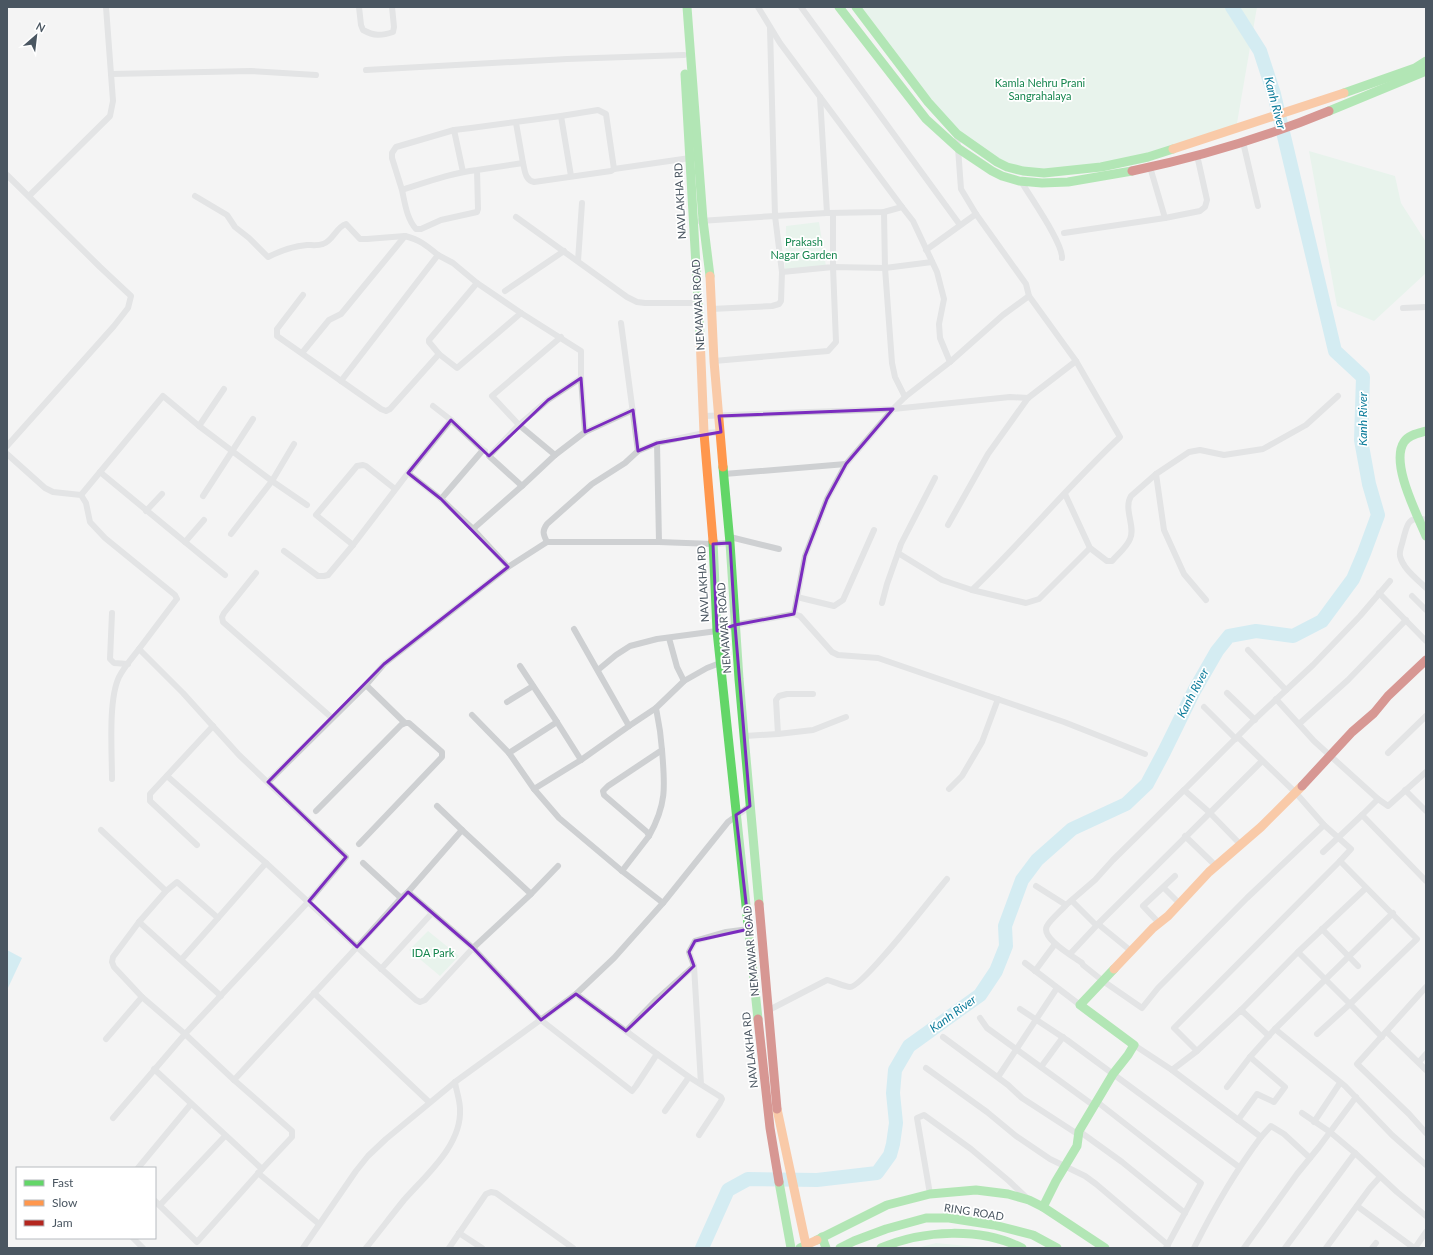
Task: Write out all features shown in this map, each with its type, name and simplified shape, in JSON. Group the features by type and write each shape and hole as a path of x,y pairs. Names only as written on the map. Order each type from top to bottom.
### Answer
{"main road":[{"name":"NAVLAKHA RD","path":"682,7 704,433 713,544 717,631 770,1128 791,1248"},
{"name":"NEMAWAR ROAD","path":"687,7 703,220 710,272 714,361 730,540 739,679 778,1116 788,1157 804,1247"},
{"path":"839,7 926,119 959,149 1002,176 1042,184 1068,182 1150,167 1243,142 1307,120 1424,75"},
{"path":"856,7 928,102 957,134 997,162 1007,167 1023,171 1044,173 1101,168 1148,157 1383,80 1415,68 1426,61"},
{"path":"1425,533 1422,519 1404,484 1399,454 1404,441 1409,437 1426,431"},
{"path":"1043,1206 1077,1146 1079,1133 1094,1103 1134,1045 1080,1005 1131,951 1180,904 1209,872 1261,827 1296,793 1352,732 1374,713 1388,696 1426,660"},
{"path":"804,1247 887,1205 930,1194 976,1190 1008,1194 1043,1206 1105,1248"},
{"name":"RING ROAD","path":"840,1248 886,1229 926,1218 949,1218 994,1225 1033,1236 1057,1248"},
{"name":"RING ROAD","path":"881,1248 895,1242 929,1234 973,1234 1022,1248"},
{"path":"822,1237 826,1248"}],"street":[{"path":"29,196 110,116 113,100 106,7"},
{"path":"359,7 363,30 376,35 383,35 393,32 392,7"},
{"path":"758,7 770,28 913,221 937,272 944,299 939,324 940,338 950,362"},
{"path":"802,7 960,226"},
{"path":"711,309 772,306 779,304 781,301 782,272 775,216 770,28"},
{"path":"366,70 567,59 684,55"},
{"path":"111,74 251,71 316,75"},
{"path":"714,361 828,351 836,342 830,213 820,97"},
{"path":"477,170 477,212 441,220 421,229 416,229 405,208 402,190 392,158 392,153 396,147 454,130 516,123 598,110 606,113 614,169"},
{"path":"561,116 571,176"},
{"path":"516,123 526,177 530,181 534,182 602,173 614,169 690,158"},
{"path":"454,130 463,172"},
{"path":"957,134 961,189 976,214 1026,284 1029,296 1076,361 1120,437 1090,465 1065,494 972,590"},
{"path":"1243,142 1258,206"},
{"path":"1064,233 1165,218 1200,211 1205,207 1207,200 1197,155"},
{"path":"402,190 463,172 523,163"},
{"path":"1150,167 1165,218"},
{"path":"7,175 131,296 128,308 114,326 7,446"},
{"path":"1021,181 1053,235 1062,253 1062,258"},
{"path":"195,196 227,215 235,227 249,238 268,258 296,247 323,244 328,242 342,225 346,224 360,239 405,236 418,240 438,255 453,263 477,284 581,351 581,378 585,432"},
{"path":"578,261 582,203"},
{"path":"693,221 830,213 884,212 902,207"},
{"path":"884,212 885,268 895,377 905,397"},
{"path":"926,250 976,214"},
{"path":"516,217 627,297 637,302 697,303"},
{"path":"302,353 330,320 341,314 405,236"},
{"path":"505,291 564,251"},
{"path":"341,381 438,255"},
{"path":"782,272 833,267 885,268 932,262"},
{"path":"477,284 429,340 439,354 457,368 521,313"},
{"path":"303,295 277,329 277,336 381,409 386,411 390,410 439,354"},
{"path":"794,614 806,556 828,499 846,464 905,397 950,362 1002,315 1029,296"},
{"path":"1403,308 1426,308"},
{"path":"621,323 638,451"},
{"path":"554,455 519,425 492,396 561,337"},
{"path":"948,525 988,454 1028,398 1076,361"},
{"path":"489,456 519,425 548,400 581,378"},
{"path":"199,426 224,389"},
{"path":"81,495 163,396 232,452 307,505"},
{"path":"1065,494 1090,548 1107,561 1112,561 1131,539 1128,505 1129,499 1156,474 1189,452 1200,450 1224,455 1263,449 1306,425 1338,396"},
{"path":"704,416 893,409 1010,397 1028,398"},
{"path":"433,406 451,420 522,486"},
{"path":"473,529 522,486 554,455 585,432 633,410"},
{"path":"203,496 253,419"},
{"path":"284,551 318,576 328,575 451,420"},
{"path":"547,542 543,534 547,524 592,484 625,463 638,451 657,443 704,433 721,432"},
{"path":"657,443 659,542"},
{"path":"231,534 272,481 294,444"},
{"path":"441,499 483,450"},
{"path":"7,454 52,492 81,495"},
{"path":"724,474 846,464"},
{"path":"353,545 316,515 357,466 360,465 366,466 395,489"},
{"path":"100,472 226,575"},
{"path":"408,473 441,499 473,529 508,567"},
{"path":"1156,474 1164,530 1184,574 1206,600"},
{"path":"882,603 901,544 935,478"},
{"path":"146,511 162,494"},
{"path":"81,495 86,503 90,522 105,538 175,595 177,599 139,648 120,676 116,687 112,720 112,779"},
{"path":"1422,519 1411,520 1406,526 1400,556 1408,570 1426,588"},
{"path":"185,542 204,520"},
{"path":"797,597 834,606 840,603 843,600 874,530"},
{"path":"268,782 366,685 384,664 508,567 547,542 659,542 713,544 730,540 779,549"},
{"path":"898,553 942,580 972,590 1026,603 1039,599 1090,548"},
{"path":"256,573 224,613 222,617 223,622 332,718"},
{"path":"1324,825 1236,909 1158,988 1142,1008 1103,981 1070,954 1054,944 1046,933 1047,925 1095,880 1113,860 1276,699 1313,665 1360,616 1390,581"},
{"path":"1379,593 1426,641"},
{"path":"1412,596 1426,610"},
{"path":"112,613 110,659 114,663 128,664"},
{"path":"598,670 630,646 658,639 717,631 735,625 794,614 800,616 832,652 838,655 878,658 1064,722 1145,754"},
{"path":"1299,724 1348,680 1406,620"},
{"path":"574,628 629,726"},
{"path":"669,638 677,667 684,681"},
{"path":"113,1118 184,1034 309,901 346,857 239,755 183,693 139,648"},
{"path":"1248,650 1286,690"},
{"path":"534,789 581,760 656,708 684,681 720,663"},
{"path":"520,666 581,760"},
{"path":"359,844 442,757 442,752 409,724 405,723 366,685"},
{"path":"507,702 533,686"},
{"path":"1227,693 1255,720"},
{"path":"778,734 776,700 779,696 787,694 813,694"},
{"path":"949,790 962,776 982,742 998,699"},
{"path":"1276,699 1314,740 1378,799 1388,806 1426,772"},
{"path":"1197,1051 1174,1028 1352,849 1324,825 1296,793 1204,707"},
{"path":"622,871 649,836 657,822 663,804 665,784 660,731 656,708"},
{"path":"472,715 509,753 534,789 559,818 663,903"},
{"path":"1388,753 1426,716"},
{"path":"745,736 813,730 846,717"},
{"path":"509,753 557,722"},
{"path":"316,811 401,725 405,723"},
{"path":"197,844 150,801 150,794 213,726"},
{"path":"649,836 647,832 604,795 603,791 608,786 662,750"},
{"path":"1070,954 1097,924 1262,761"},
{"path":"167,776 309,901 416,1000 423,1001 473,948 531,894 558,866"},
{"path":"1184,790 1209,812 1240,844"},
{"path":"1405,790 1426,811"},
{"path":"1323,852 1378,799"},
{"path":"437,806 531,894"},
{"path":"302,1248 368,1156 429,1102 576,994 614,958 663,903 728,822 750,806"},
{"path":"1362,815 1426,881"},
{"path":"101,830 166,891"},
{"path":"234,1080 408,892 462,830"},
{"path":"1186,836 1216,866"},
{"path":"1317,1034 1350,1004 1417,938 1340,861"},
{"path":"180,960 266,863"},
{"path":"363,863 401,898"},
{"path":"1159,923 1143,906 1164,888 1175,876"},
{"path":"769,1010 827,980 850,987 857,984 881,958 947,879"},
{"path":"192,1248 292,1137 292,1131 142,997 114,967 112,962 113,957 139,922 175,882 180,882 218,918"},
{"path":"1036,886 1069,903 1131,951"},
{"path":"1164,888 1180,904"},
{"path":"1172,1070 1197,1051 1241,1010 1298,952 1366,888"},
{"path":"408,892 473,948 541,1020 632,1091 657,1054"},
{"path":"381,969 432,913"},
{"path":"1227,1087 1250,1057 1275,1029 1393,913"},
{"path":"139,922 221,996"},
{"path":"701,1084 694,966 689,952 695,941 726,932 749,929"},
{"path":"1322,929 1348,958 1358,966"},
{"path":"1035,971 1054,944"},
{"path":"1298,952 1382,1037"},
{"path":"1025,962 1080,1005"},
{"path":"626,1031 655,1001 694,966"},
{"path":"1426,987 1357,1064 1409,1114 1426,1133"},
{"path":"998,1078 1057,988"},
{"path":"314,993 429,1102"},
{"path":"576,994 657,1054 722,1099 699,1135"},
{"path":"106,1039 142,997"},
{"path":"1020,1009 1062,1037 1238,1167"},
{"path":"1241,1010 1269,1036"},
{"path":"926,1068 987,1112 1016,1136 1050,1159 1085,1176 1096,1184 1167,1247 1201,1183 1094,1103 987,1028 980,1018"},
{"path":"1275,1029 1356,1097 1392,1134 1426,1165"},
{"path":"1387,1032 1426,1070"},
{"path":"943,1037 1008,1085 1022,1098 1079,1133 1122,1162 1184,1213"},
{"path":"1041,1067 1062,1037"},
{"path":"1134,1045 1172,1070 1261,1137"},
{"path":"1419,1062 1426,1054"},
{"path":"1238,1120 1257,1094 1274,1102 1285,1087 1250,1057"},
{"path":"154,1070 260,1171 319,1224"},
{"path":"665,1111 689,1077"},
{"path":"366,1248 404,1201 440,1162 453,1142 460,1109 455,1082"},
{"path":"1314,1122 1340,1083"},
{"path":"1244,1248 1275,1204 1356,1097"},
{"path":"139,1167 191,1104"},
{"path":"1302,1113 1330,1132 1426,1216"},
{"path":"930,1194 917,1118 924,1115 971,1150 1009,1181 1029,1200"},
{"path":"1194,1248 1213,1210 1238,1167 1271,1126 1284,1134 1310,1158"},
{"path":"160,1205 225,1136"},
{"path":"1285,1248 1355,1153"},
{"path":"1326,1248 1380,1177"},
{"path":"449,1248 486,1194 491,1192 496,1193 573,1248"},
{"path":"156,1202 197,1242"},
{"path":"1357,1206 1414,1248 1426,1232"},
{"path":"459,1233 482,1248"},
{"path":"134,1239 144,1248"}],"highlighted area":[{"path":"581,378 585,432 633,410 638,451 657,443 721,432 719,416 893,409 846,464 827,499 805,556 794,614 735,625 750,806 736,815 749,929 695,941 689,952 694,966 626,1031 576,994 541,1020 473,948 408,892 357,947 309,901 346,857 268,782 384,664 508,567 441,499 408,473 451,420 489,456 548,400","holes":["730,543 735,625 717,631 713,544"]}],"green space":[{"name":"Kamla Nehru Prani Sangrahalaya","path":"856,7 1257,7 1236,129 1148,157 1044,173 1007,167 957,134"},
{"path":"1309,151 1395,176 1401,203 1426,242 1426,273 1374,321 1337,306"},
{"name":"Prakash Nagar Garden","path":"819,222 826,266 785,270 786,226"},
{"name":"IDA Park","path":"428,931 459,956 440,976 409,950"},
{"path":"936,1243 978,1247 978,1248 917,1248"}],"water":[{"path":"7,950 22,958 7,990"}],"waterway":[{"name":"Kanh River","path":"702,1248 728,1190 748,1179 817,1180 877,1173 890,1155 893,1144 896,1123 893,1093 895,1070 909,1046 980,995 996,971 1006,946 1005,926 1022,880 1037,860 1072,829 1126,804 1147,784 1194,691 1217,651 1229,636 1256,631 1293,636 1322,621 1353,579 1378,515 1369,484 1361,440 1363,377 1335,351 1274,94 1260,51 1232,7"}],"traffic: fast":[{"path":"687,7 703,220 710,276"},
{"path":"839,7 926,119 959,149 992,171 1002,176 1019,181 1042,183 1068,182 1132,171"},
{"path":"856,7 928,102 957,134 997,162 1007,167 1023,171 1044,173 1101,167 1148,157 1173,149"},
{"path":"1344,93 1415,68 1426,61"},
{"path":"1329,111 1426,71"},
{"path":"685,74 700,336"},
{"path":"1426,431 1414,435 1404,442 1400,462 1406,489 1426,536"},
{"path":"723,467 730,543 739,679 759,904"},
{"path":"713,541 717,631 758,1019"},
{"path":"1043,1207 1056,1181 1077,1146 1079,1131 1113,1074 1134,1045 1080,1005 1114,969"},
{"path":"779,1182 791,1248"},
{"path":"817,1240 887,1205 930,1194 976,1190 1008,1194 1029,1200 1043,1207 1105,1248"},
{"path":"840,1248 886,1229 926,1218 949,1218 994,1225 1033,1235 1057,1248"},
{"path":"881,1248 915,1237 952,1233 988,1237 1006,1241 1022,1248"},
{"path":"822,1237 826,1248"},
{"path":"800,1248 806,1245 807,1248"}],"traffic: slow":[{"path":"1173,149 1344,93"},
{"path":"710,276 714,361 723,467"},
{"path":"700,336 704,433 713,541"},
{"path":"1114,969 1153,928 1168,916 1209,872 1261,827 1302,786"},
{"path":"777,1109 806,1245 817,1240"}],"traffic: jam":[{"path":"1132,171 1232,146 1329,111"},
{"path":"1302,786 1352,732 1374,713 1388,696 1426,660"},
{"path":"759,904 777,1109"},
{"path":"758,1019 770,1128 779,1182"}]}
